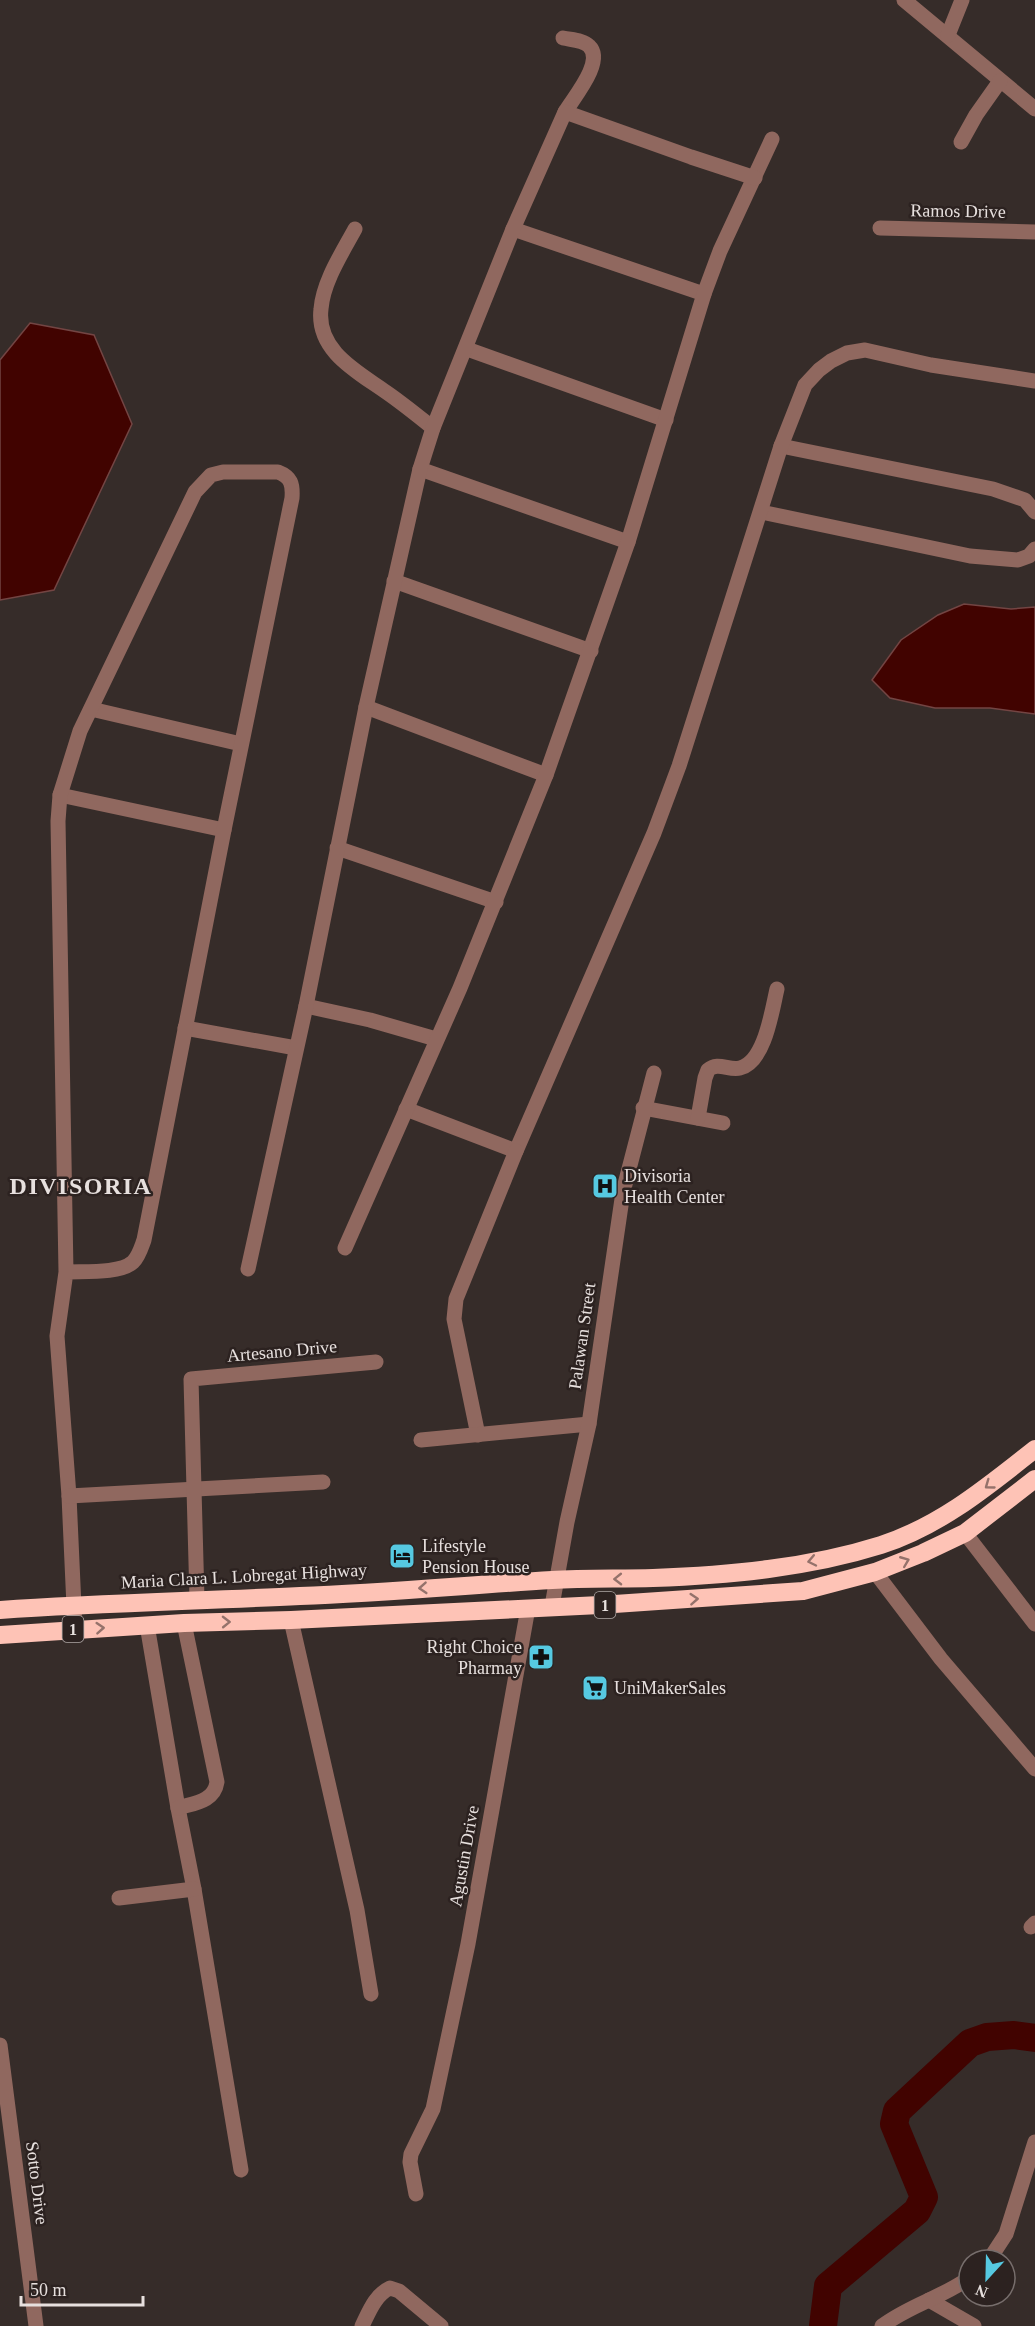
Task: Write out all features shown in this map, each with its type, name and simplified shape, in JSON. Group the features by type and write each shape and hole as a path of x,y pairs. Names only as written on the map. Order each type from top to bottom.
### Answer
{"highway":[{"name":"Maria Clara L. Lobregat Highway","path":"0,1610 197,1599 301,1596 555,1580 655,1578 746,1572 799,1564 883,1544 951,1513 1035,1449"},
{"name":"1","path":"0,1635 147,1624 291,1620 611,1604 803,1591 875,1572 965,1533 1035,1479"}],"street":[{"path":"904,0 1035,109"},
{"path":"948,35 962,0"},
{"path":"248,1269 306,1006 366,707 420,469 433,428 513,229 565,111 593,67 596,57 591,48 583,42 563,38"},
{"path":"962,142 976,115 1000,81"},
{"path":"565,111 755,178"},
{"path":"345,1248 496,902 546,775 628,542 704,294 720,251 772,139"},
{"name":"Ramos Drive","path":"880,228 1035,232"},
{"path":"355,229 326,290 321,310 325,333 336,353 349,367 386,391 433,428"},
{"path":"513,229 704,294"},
{"path":"466,349 666,420"},
{"path":"478,1435 454,1319 456,1299 516,1151 654,833 679,766 781,446 805,385 819,370 846,352 865,350 931,365 1035,381"},
{"path":"781,446 993,489 1025,500 1035,512"},
{"path":"420,469 628,542"},
{"path":"66,1272 120,1268 131,1263 139,1253 144,1240 291,498 291,481 286,475 278,472 223,472 211,475 195,492 91,709 72,752 60,795 58,821 66,1272 57,1336 69,1496 75,1629"},
{"path":"761,512 970,556 1018,560 1029,556 1035,549"},
{"path":"394,581 591,651"},
{"path":"366,707 546,775"},
{"path":"91,709 241,744"},
{"path":"60,795 224,830"},
{"path":"337,848 496,902"},
{"path":"698,1118 708,1070 719,1066 739,1068 750,1063 760,1049 777,989"},
{"path":"306,1006 370,1020 436,1039"},
{"path":"185,1028 296,1048"},
{"name":"Palawan Street","path":"552,1606 555,1580 589,1424 623,1192 654,1073"},
{"path":"644,1108 723,1123"},
{"path":"406,1109 516,1151"},
{"name":"Artesano Drive","path":"194,1489 190,1379 376,1362"},
{"path":"421,1440 589,1424"},
{"path":"69,1496 323,1482"},
{"path":"194,1489 197,1599"},
{"path":"965,1533 1035,1623"},
{"path":"875,1572 941,1659 1035,1769"},
{"name":"Agustin Drive","path":"416,2194 410,2162 411,2154 433,2109 468,1944 528,1608"},
{"path":"291,1620 357,1910 371,1994"},
{"path":"178,1808 211,1797 217,1782 184,1623"},
{"path":"147,1624 241,2170"},
{"path":"119,1898 194,1889"},
{"name":"Sotto Drive","path":"0,2044 39,2325"},
{"path":"997,2248 1006,2234 1035,2142"},
{"path":"882,2326 904,2311 957,2287"},
{"path":"362,2326 372,2304 390,2288 399,2291 441,2326"},
{"path":"929,2300 965,2324"}],"shaded area":[{"path":"30,323 94,335 132,424 54,590 0,600 0,360"},
{"path":"964,604 1011,609 1035,607 1035,714 990,708 935,708 890,698 872,680 901,640 938,615"}],"waterway":[{"path":"823,2326 828,2286 917,2211 924,2197 894,2124 897,2111 970,2043 987,2037 1014,2035 1035,2038"}],"place":[{"name":"Divisoria Health Center","path":"605,1186"},
{"name":"Lifestyle Pension House","path":"402,1556"},
{"name":"Right Choice Pharmay","path":"541,1657"},
{"name":"UniMakerSales","path":"595,1688"}],"district":[{"name":"DIVISORIA","path":"81,1186"}]}
